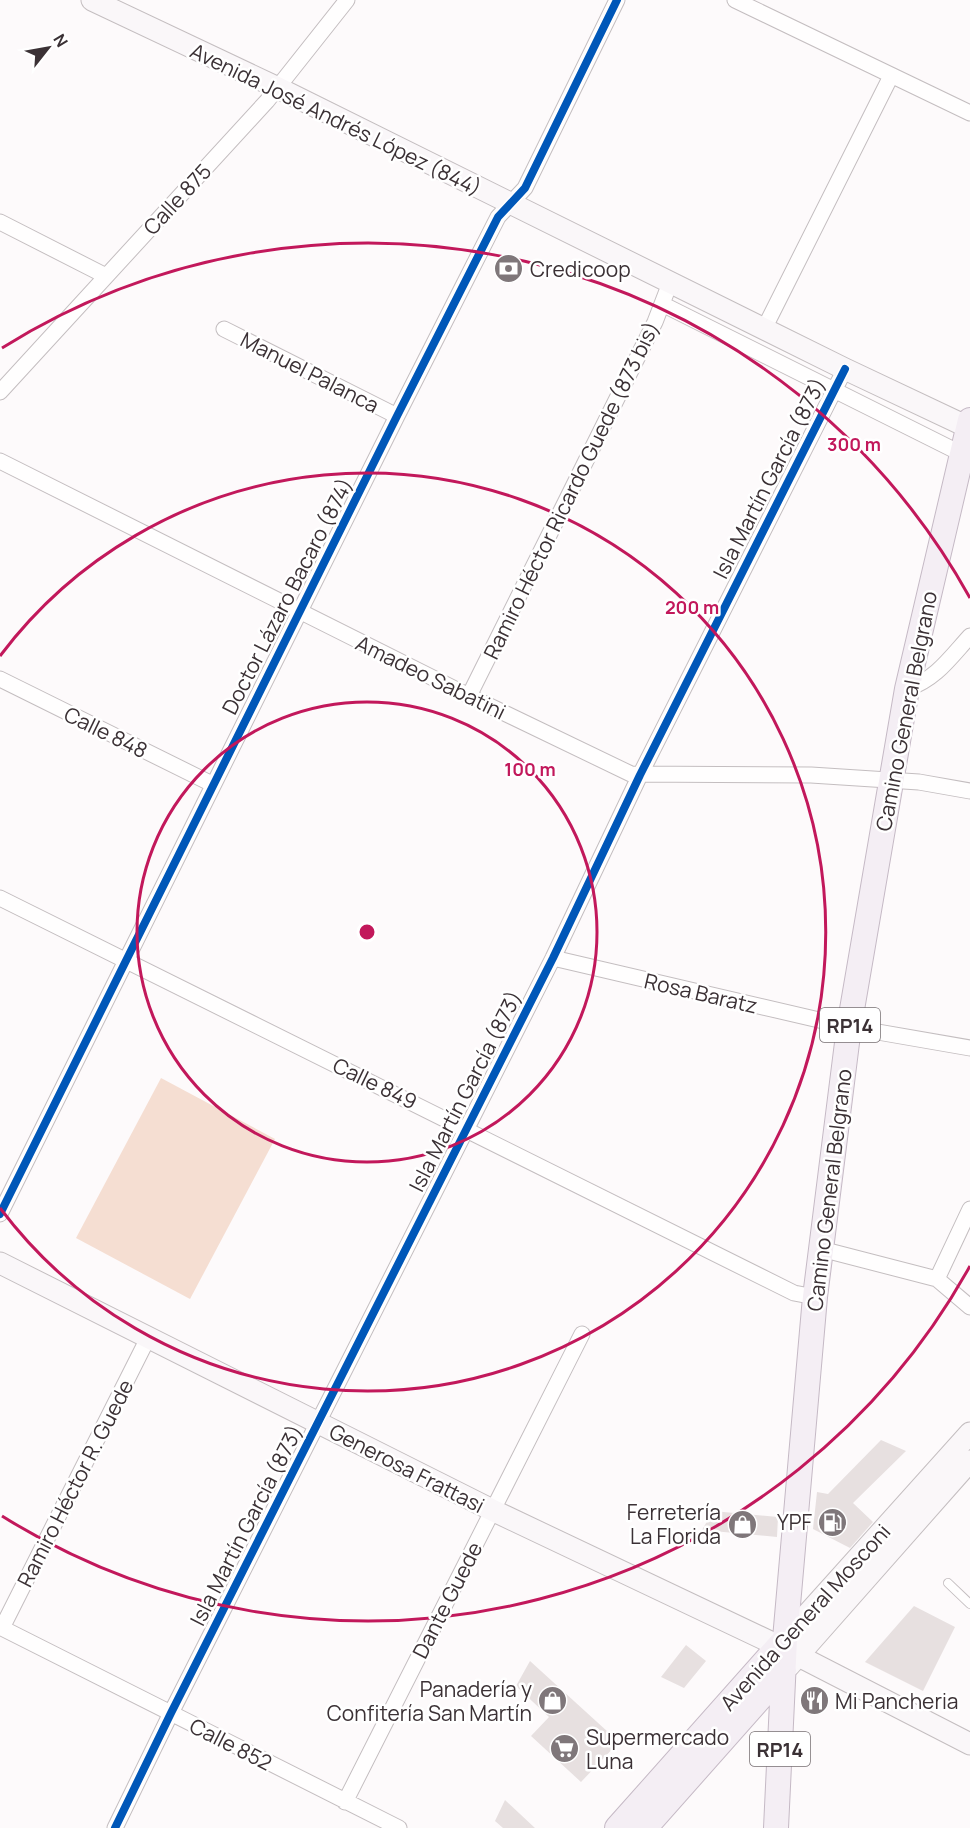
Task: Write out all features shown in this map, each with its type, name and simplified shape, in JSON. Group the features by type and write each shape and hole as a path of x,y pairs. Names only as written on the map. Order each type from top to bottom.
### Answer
{"main road":[{"name":"Avenida José Andrés López (844)","path":"92,0 114,5 509,204 845,369 969,425"},
{"name":"Camino General Belgrano","path":"776,1828 786,1652 814,1297 849,1027 908,689 969,425"},
{"name":"Generosa Frattasi","path":"0,1263 492,1510 970,1744"},
{"name":"Avenida General Mosconi","path":"645,1828 786,1652 970,1433"},
{"name":"Avenida General Mosconi","path":"617,1828 970,1461"}],"street":[{"name":"Calle 875","path":"0,392 278,88 347,0"},
{"name":"Doctor Lázaro Bacaro (874)","path":"0,1215 212,784 498,217 525,188 617,0"},
{"path":"735,0 970,113"},
{"path":"764,329 891,76"},
{"path":"0,222 106,276"},
{"name":"Ramiro Héctor Ricardo Guede (873 bis)","path":"469,696 650,333 670,283"},
{"path":"662,304 962,454"},
{"name":"Manuel Palanca","path":"224,329 397,416"},
{"name":"Isla Martín García (873)","path":"115,1828 553,958 640,775 845,369"},
{"name":"Amadeo Sabatini","path":"0,461 619,769 640,775 662,772 789,774 891,779 970,791"},
{"path":"908,689 933,677 970,636"},
{"name":"Calle 848","path":"0,679 212,784"},
{"name":"Calle 849","path":"0,898 794,1293 814,1297"},
{"name":"Rosa Baratz","path":"553,958 849,1027 970,1048"},
{"path":"937,1279 970,1209"},
{"path":"821,1249 937,1279 970,1307"},
{"name":"Dante Guede","path":"345,1802 582,1334"},
{"name":"Ramiro Héctor R. Guede","path":"1,1627 148,1338"},
{"name":"Calle 852","path":"1,1627 399,1828"}],"lane":[{"path":"948,1583 970,1604"}],"shaded area":[{"path":"161,1078 275,1139 190,1299 76,1238"}],"building":[{"path":"881,1440 906,1451 853,1503 873,1522 850,1548 813,1529 817,1492 828,1494"},
{"name":"Ferretería La Florida","path":"713,1511 778,1517 777,1537 702,1530"},
{"path":"914,1606 955,1627 923,1691 865,1662"},
{"path":"686,1645 706,1661 684,1688 661,1677"},
{"name":"Panadería y Confitería San Martín","path":"530,1661 619,1742 581,1782 531,1736 549,1717 516,1686"},
{"path":"505,1800 535,1828 503,1828 495,1821"}],"cycle path":[{"path":"0,1214 498,217 525,188 617,0"},
{"path":"115,1828 553,958 640,775 845,369"}],"place":[{"name":"Credicoop","path":"509,269"},
{"name":"YPF","path":"833,1522"},
{"name":"Ferretería La Florida","path":"742,1524"},
{"name":"Panadería y Confitería San Martín","path":"553,1701"},
{"name":"Mi Pancheria","path":"814,1701"},
{"name":"Supermercado Luna","path":"565,1749"}]}
